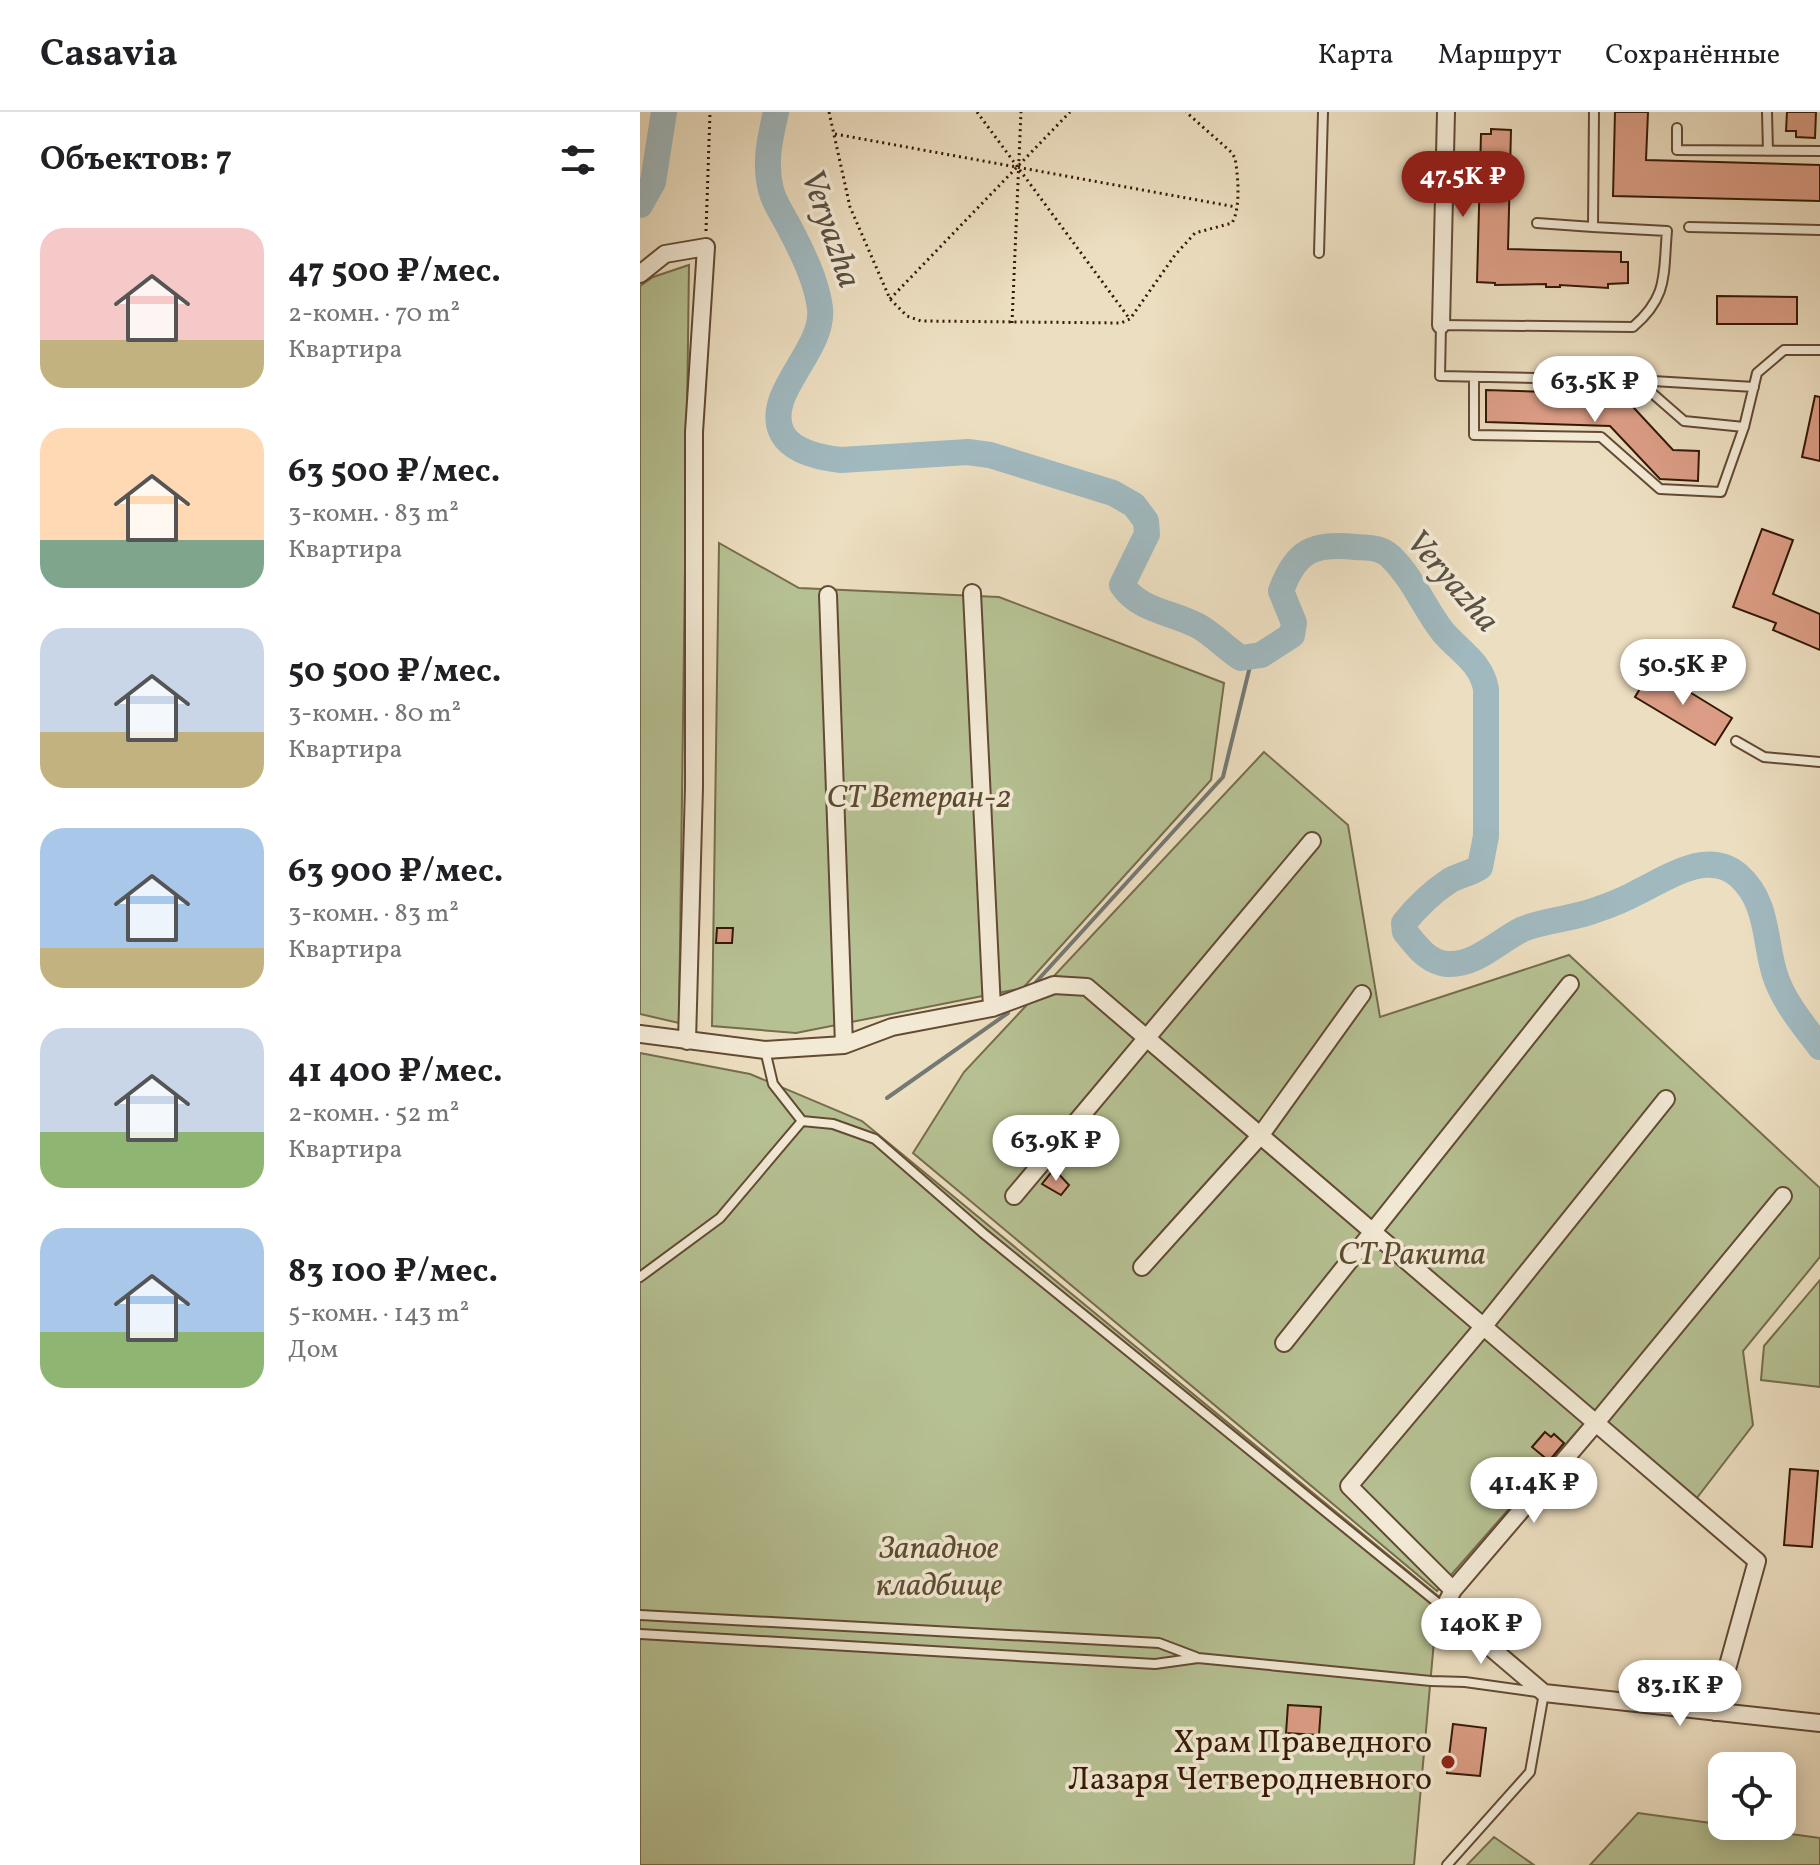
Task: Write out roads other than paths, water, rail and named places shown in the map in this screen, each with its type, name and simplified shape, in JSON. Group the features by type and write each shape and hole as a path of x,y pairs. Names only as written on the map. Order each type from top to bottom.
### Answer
{"street":[{"path":"1441,325 1446,112"},
{"path":"640,274 665,254 706,247 694,432 694,787 687,1041"},
{"path":"972,593 992,1008"},
{"path":"828,595 844,1045"},
{"path":"1014,1196 1312,841"},
{"path":"1284,1343 1570,984"},
{"path":"640,1034 765,1050 844,1045 892,1027 992,1008 1054,985 1087,987 1757,1561 1715,1712"},
{"path":"1142,1267 1260,1136 1362,994"},
{"path":"1453,1590 1349,1486 1483,1327 1666,1099"},
{"path":"1783,1196 1453,1590 1444,1608 1544,1693 1820,1723"}],"lane":[{"path":"1319,253 1323,112"},
{"path":"1593,227 1594,112"},
{"path":"1767,112 1768,151"},
{"path":"1677,128 1677,150 1820,151"},
{"path":"1537,223 1667,231 1661,294 1650,312 1633,327 1441,325 1440,376 1636,380 1754,387"},
{"path":"1689,227 1820,230"},
{"path":"1474,377 1474,435 1601,437 1660,489 1721,492 1744,427 1757,373 1784,350 1820,350"},
{"path":"1636,380 1684,421 1744,427"},
{"path":"1736,741 1764,757 1820,762"},
{"path":"765,1050 773,1084 802,1121 833,1124 875,1139 994,1242 1444,1608"},
{"path":"640,1277 720,1218 802,1121"},
{"path":"640,1615 1159,1643 1198,1658"},
{"path":"640,1634 1155,1664 1198,1658 1465,1682 1544,1693 1530,1772 1447,1865"}],"waterway":[{"name":"Veryazha","path":"640,205 653,182 664,112"},
{"name":"Veryazha","path":"776,112 768,160 771,190 807,264 820,308 814,340 781,403 778,418 787,440 808,453 841,460 968,452 990,455 1113,493 1134,505 1146,521 1147,534 1122,585 1138,601 1200,627 1241,658 1261,655 1292,635 1294,623 1281,591 1300,558 1317,548 1328,546 1383,551 1406,574 1443,632 1475,664 1486,689 1486,836 1480,867 1443,885 1404,923 1405,932 1418,948 1440,963 1458,964 1486,952 1523,929 1604,907 1687,868 1700,865 1726,868 1738,875 1755,897 1779,985 1794,1013 1820,1047"},
{"path":"1036,982 1223,777 1252,658"},
{"path":"887,1098 1008,1013"}],"place":[{"name":"Храм Праведного Лазаря Четверодневного","path":"1448,1762"}],"park label":[{"name":"СТ Ветеран-2","path":"919,799"},
{"name":"СТ Ракита","path":"1412,1256"},
{"name":"Западное кладбище","path":"939,1568"}]}
